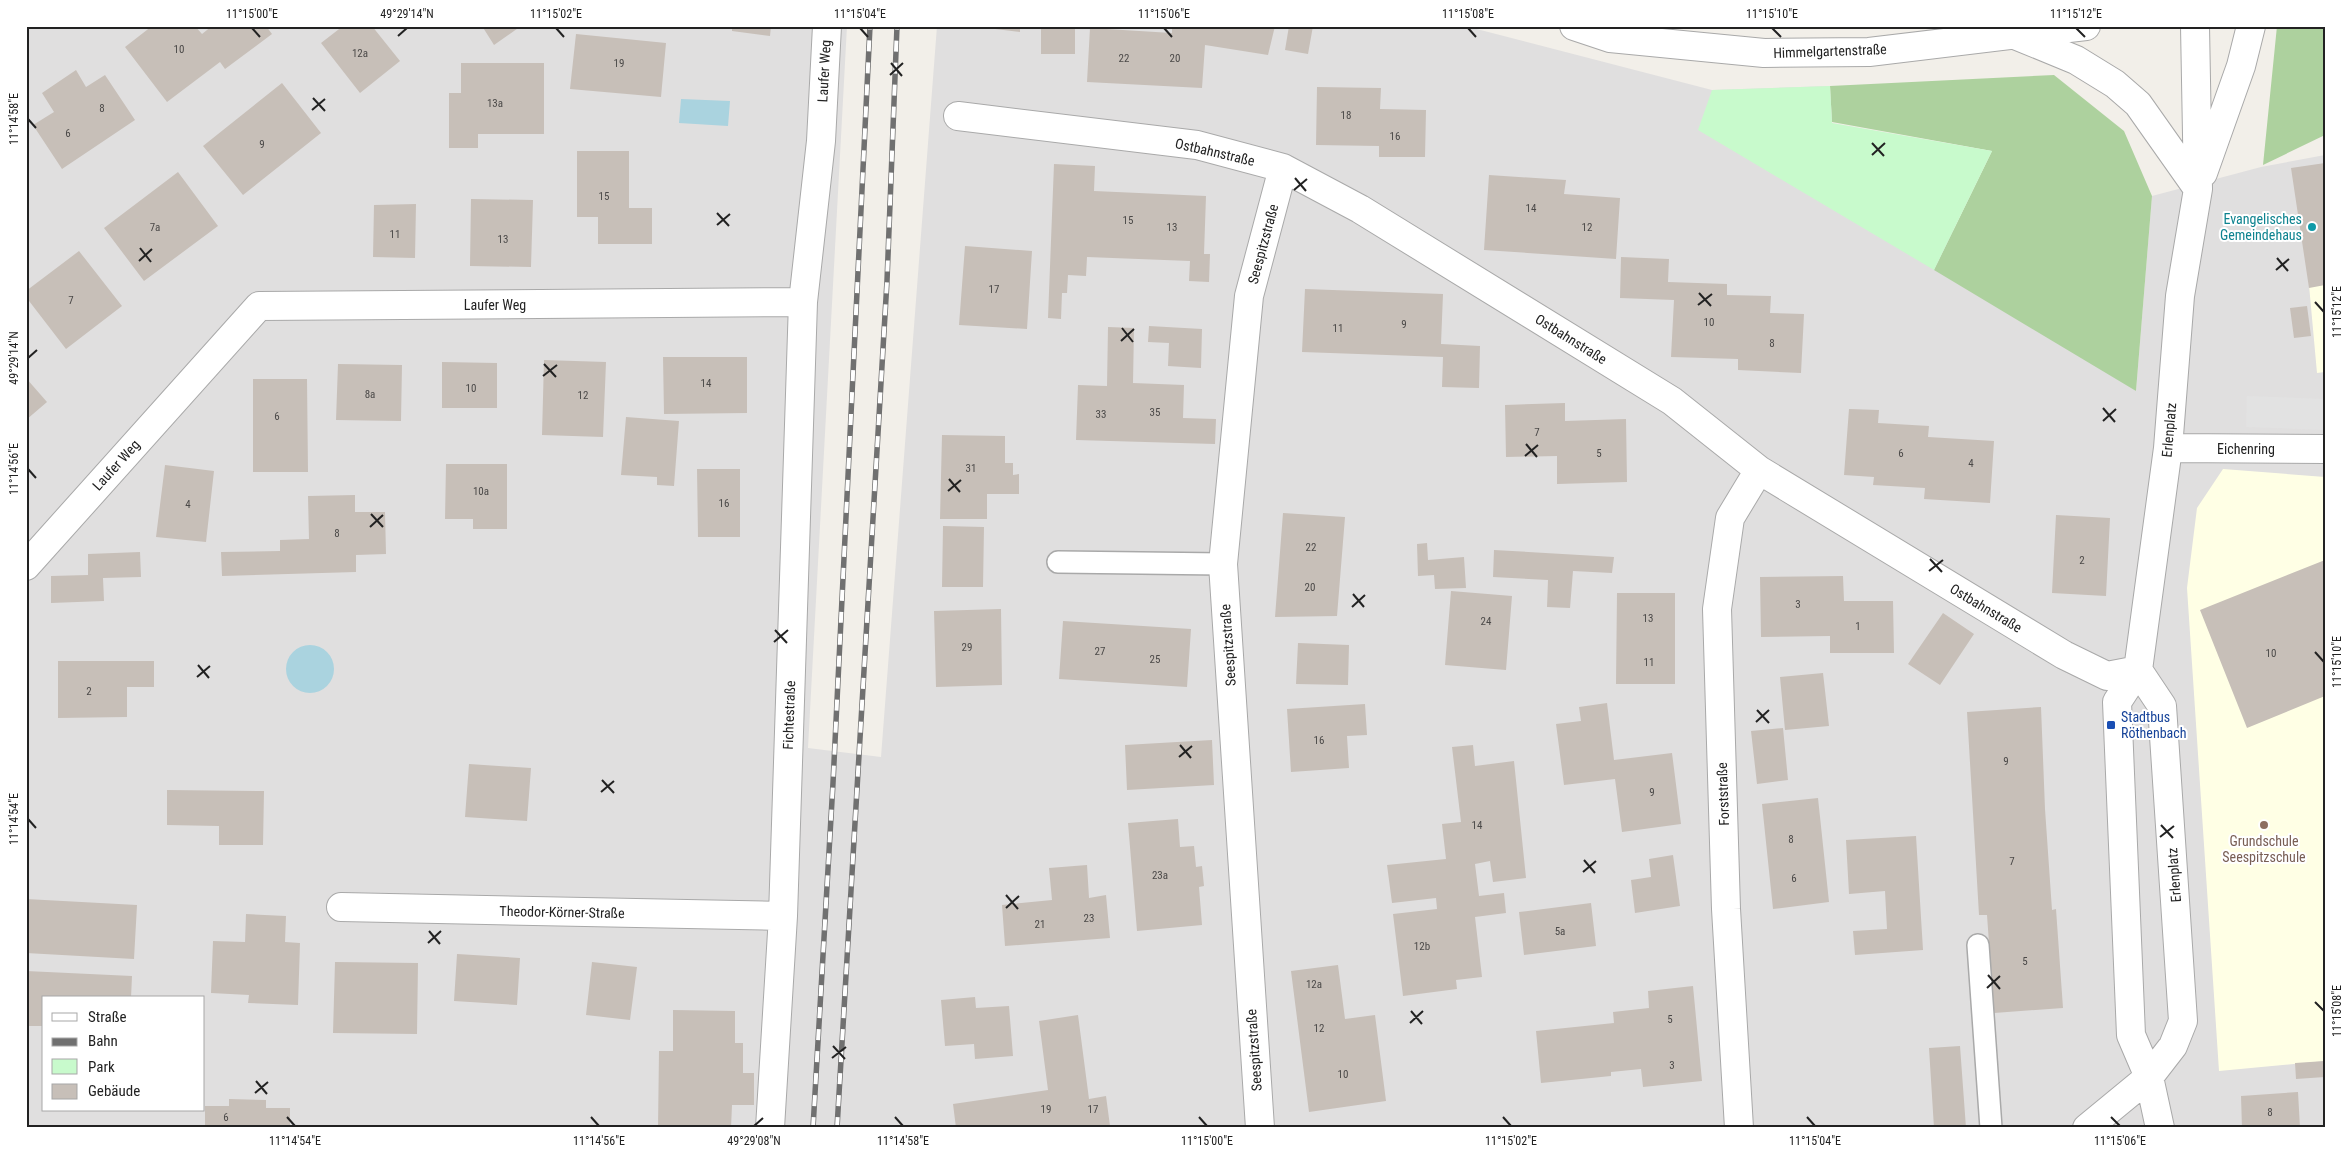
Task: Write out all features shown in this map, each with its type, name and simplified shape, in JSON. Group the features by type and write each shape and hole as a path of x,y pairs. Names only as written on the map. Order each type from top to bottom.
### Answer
{"street":[{"name":"Laufer Weg","path":"26,566 259,306 803,302 820,141 827,26"},
{"name":"Himmelgartenstraße","path":"1574,26 1610,38 1764,53 1869,52 2086,26"},
{"name":"Erlenplatz","path":"2195,26 2198,189"},
{"name":"Erlenplatz","path":"2160,1128 2149,1077 2131,1035 2117,702 2138,670 2168,448 2180,296 2198,189 2241,66 2251,26"},
{"path":"2014,35 2076,60 2115,84 2138,104 2198,189"},
{"name":"Ostbahnstraße","path":"958,116 1197,145 1283,168 1360,209 1672,401 1760,470 2064,655 2107,676 2138,670"},
{"name":"Seespitzstraße","path":"1260,1128 1222,564 1248,296 1283,168"},
{"name":"Fichtestraße","path":"770,1128 783,916 803,302"},
{"name":"Eichenring","path":"2168,448 2325,449"},
{"name":"Forststraße","path":"1739,1128 1726,909 1716,608 1730,518 1760,470"},
{"name":"Erlenplatz","path":"2087,1128 2149,1077 2173,1046 2183,1021 2162,706 2138,670"},
{"name":"Theodor-Körner-Straße","path":"341,907 783,916"}],"lane":[{"path":"1058,562 1222,564"},
{"path":"1978,945 1991,1128"}],"shaded area":[{"path":"26,26 847,26 808,748 881,757 937,26 1465,26 1712,90 1830,86 1832,123 2136,391 2152,196 2261,167 2325,155 2325,1128 26,1128"},
{"name":"Evangelisches Gemeindehaus","path":"2325,184 2325,372 2317,373 2300,186"},
{"path":"2247,396 2325,399 2325,430 2246,427"},
{"name":"Grundschule Seespitzschule","path":"2223,469 2325,477 2325,1061 2219,1071 2187,588 2197,508"}],"green space":[{"path":"2277,26 2325,26 2325,135 2263,165"},
{"path":"2054,75 2124,131 2152,196 2136,391 1934,270 1992,151 1832,122 1830,86"},
{"path":"1830,86 1832,123 1992,151 1934,270 1698,130 1712,90"}],"water":[{"path":"681,99 730,101 728,126 679,123"},
{"path":"310,645 319,647 327,652 332,660 334,669 332,678 327,686 319,691 310,693 301,691 293,686 288,678 286,669 288,660 293,652 301,647"}],"building":[{"path":"152,26 195,26 202,34 212,26 266,26 272,34 225,69 220,62 167,102 125,47"},
{"path":"343,26 372,26 400,61 360,93 321,43"},
{"path":"482,26 521,26 494,45"},
{"path":"732,26 771,26 770,36 732,31"},
{"path":"970,26 1020,26 1020,32"},
{"path":"1041,26 1075,26 1075,54 1041,54"},
{"path":"1172,26 1275,26 1268,55 1205,45 1202,88 1087,82 1090,28 1172,33"},
{"path":"1289,26 1313,26 1308,54 1285,50"},
{"path":"576,34 666,43 661,97 570,89"},
{"path":"461,63 544,63 544,134 478,134 478,148 449,148 449,93 461,93"},
{"path":"76,70 86,87 105,75 135,120 62,169 33,125 54,112 42,93"},
{"path":"282,83 321,133 243,195 203,146"},
{"path":"1317,87 1381,88 1380,109 1426,110 1425,157 1379,157 1379,146 1316,145"},
{"path":"577,151 629,151 629,208 652,208 652,244 598,244 598,217 577,217"},
{"name":"Evangelisches Gemeindehaus","path":"2325,163 2325,285 2309,288 2291,168"},
{"path":"1054,164 1095,166 1094,191 1206,196 1204,254 1210,254 1209,282 1189,281 1190,261 1087,257 1086,276 1068,275 1067,293 1062,293 1061,319 1048,318"},
{"path":"178,172 218,226 144,281 104,228"},
{"path":"1489,175 1566,180 1564,194 1620,198 1616,259 1484,250"},
{"path":"471,199 533,200 531,267 470,266"},
{"path":"416,204 415,258 373,257 374,205"},
{"path":"965,246 1032,251 1027,329 959,325"},
{"path":"79,251 122,306 66,349 26,297 26,291"},
{"path":"1621,257 1669,259 1668,282 1727,284 1727,295 1771,296 1770,313 1804,314 1801,373 1738,370 1738,359 1671,357 1674,300 1620,298"},
{"path":"1305,289 1443,294 1441,344 1480,346 1479,388 1442,387 1443,357 1302,352"},
{"path":"2307,306 2311,336 2294,338 2290,308"},
{"path":"1149,326 1202,329 1201,368 1168,366 1169,343 1148,342"},
{"path":"1108,327 1134,328 1133,383 1184,385 1183,418 1216,419 1215,444 1076,440 1078,385 1107,386"},
{"path":"663,357 747,357 747,413 664,414"},
{"path":"544,360 606,362 603,437 542,435"},
{"path":"442,362 497,363 497,408 442,408"},
{"path":"338,364 402,365 401,421 336,420"},
{"path":"26,378 47,402 26,420"},
{"path":"253,379 307,379 308,472 253,472"},
{"path":"1565,403 1565,421 1626,419 1627,482 1557,484 1557,456 1506,457 1505,405"},
{"path":"1849,409 1879,410 1878,423 1929,426 1928,437 1994,441 1990,503 1924,499 1925,488 1873,485 1874,477 1844,475"},
{"path":"626,417 679,421 674,486 657,485 657,477 621,475"},
{"path":"942,435 1005,436 1005,463 1013,463 1013,475 1019,474 1019,494 987,494 987,519 940,519"},
{"path":"446,464 507,464 507,529 473,529 473,519 445,519"},
{"path":"165,465 214,471 206,542 156,537"},
{"path":"697,469 740,469 740,537 698,537"},
{"path":"355,495 355,512 385,512 386,554 356,555 356,572 222,576 221,552 280,551 280,540 309,539 308,496"},
{"path":"1283,513 1345,517 1337,616 1275,617"},
{"path":"2056,515 2110,518 2106,596 2052,593"},
{"path":"943,526 984,527 983,587 942,587"},
{"path":"1427,543 1428,560 1464,557 1466,588 1435,589 1434,575 1418,576 1417,544"},
{"path":"1494,550 1614,557 1612,573 1573,571 1570,608 1547,607 1548,580 1493,577"},
{"path":"140,552 141,577 103,578 104,601 51,603 51,576 88,575 88,554"},
{"path":"2325,560 2325,696 2247,728 2200,610"},
{"path":"1843,576 1844,601 1893,601 1894,653 1830,653 1830,636 1761,637 1760,577"},
{"path":"1451,591 1512,596 1506,670 1445,665"},
{"path":"1617,593 1675,593 1675,684 1616,684"},
{"path":"1001,609 1002,685 936,687 934,611"},
{"path":"1943,613 1974,634 1940,685 1908,664"},
{"path":"1063,621 1191,629 1187,687 1059,679"},
{"path":"1298,643 1349,645 1348,685 1296,684"},
{"path":"58,661 154,661 154,687 127,687 127,717 58,718"},
{"path":"1823,673 1829,726 1785,730 1780,677"},
{"path":"1607,703 1614,760 1672,753 1681,824 1622,832 1615,779 1564,785 1556,724 1581,721 1579,707"},
{"path":"1365,704 1367,735 1347,736 1349,768 1291,772 1287,709"},
{"path":"2041,707 2045,809 2052,910 2056,909 2063,1008 1994,1013 1987,915 1979,915 1967,712"},
{"path":"1783,728 1788,780 1757,784 1751,731"},
{"path":"1212,740 1214,785 1127,790 1125,745"},
{"path":"1473,745 1475,766 1514,761 1526,878 1493,882 1490,861 1475,864 1479,896 1504,893 1506,913 1475,917 1482,977 1456,980 1457,989 1403,996 1393,914 1437,909 1436,898 1392,903 1387,865 1446,859 1442,824 1461,822 1452,747"},
{"path":"469,764 531,768 527,821 465,817"},
{"path":"167,790 264,791 263,845 219,845 219,826 167,825"},
{"path":"1818,798 1829,902 1773,909 1762,804"},
{"path":"1178,819 1180,847 1194,846 1196,867 1202,866 1204,886 1199,887 1202,925 1137,931 1128,823"},
{"path":"1916,836 1923,950 1855,955 1853,931 1887,929 1885,891 1849,894 1846,840"},
{"path":"1673,855 1680,906 1635,913 1631,880 1651,877 1649,859"},
{"path":"1087,865 1089,898 1106,895 1110,938 1005,946 1002,905 1052,900 1049,868"},
{"path":"26,899 137,905 134,959 26,953"},
{"path":"1591,903 1596,946 1524,955 1519,912"},
{"path":"246,914 286,916 285,942 300,943 298,1005 248,1003 249,995 211,993 213,941 245,942"},
{"path":"457,954 520,958 517,1005 454,1001"},
{"path":"335,962 418,963 417,1034 333,1033"},
{"path":"592,962 637,967 630,1020 586,1015"},
{"path":"1338,965 1345,1019 1375,1015 1386,1101 1309,1112 1291,971"},
{"path":"26,971 132,976 131,996 42,996 42,1026 26,1026"},
{"path":"1693,986 1702,1081 1643,1087 1641,1069 1611,1072 1611,1076 1541,1083 1536,1031 1614,1023 1613,1012 1649,1008 1648,991"},
{"path":"975,997 976,1008 1009,1006 1013,1056 975,1059 974,1044 945,1046 941,1000"},
{"path":"673,1010 735,1011 735,1043 743,1043 743,1073 754,1073 754,1105 732,1105 731,1128 658,1128 659,1051 673,1051"},
{"path":"1078,1015 1089,1099 1106,1096 1110,1126 1094,1128 956,1128 953,1104 1048,1090 1039,1021"},
{"path":"1960,1046 1966,1128 1934,1128 1929,1048"},
{"path":"2325,1061 2325,1077 2296,1079 2295,1063"},
{"path":"2298,1092 2300,1128 2242,1128 2241,1096"},
{"path":"229,1099 266,1100 266,1108 290,1108 290,1128 205,1128 205,1106 229,1106"}],"railway":[{"path":"813,1128 833,783 870,26"},
{"path":"837,1128 887,281 897,26"}],"place":[{"name":"Evangelisches Gemeindehaus","path":"2312,227"},
{"name":"Stadtbus Röthenbach","path":"2111,725"},
{"name":"Grundschule Seespitzschule","path":"2264,825"}]}
